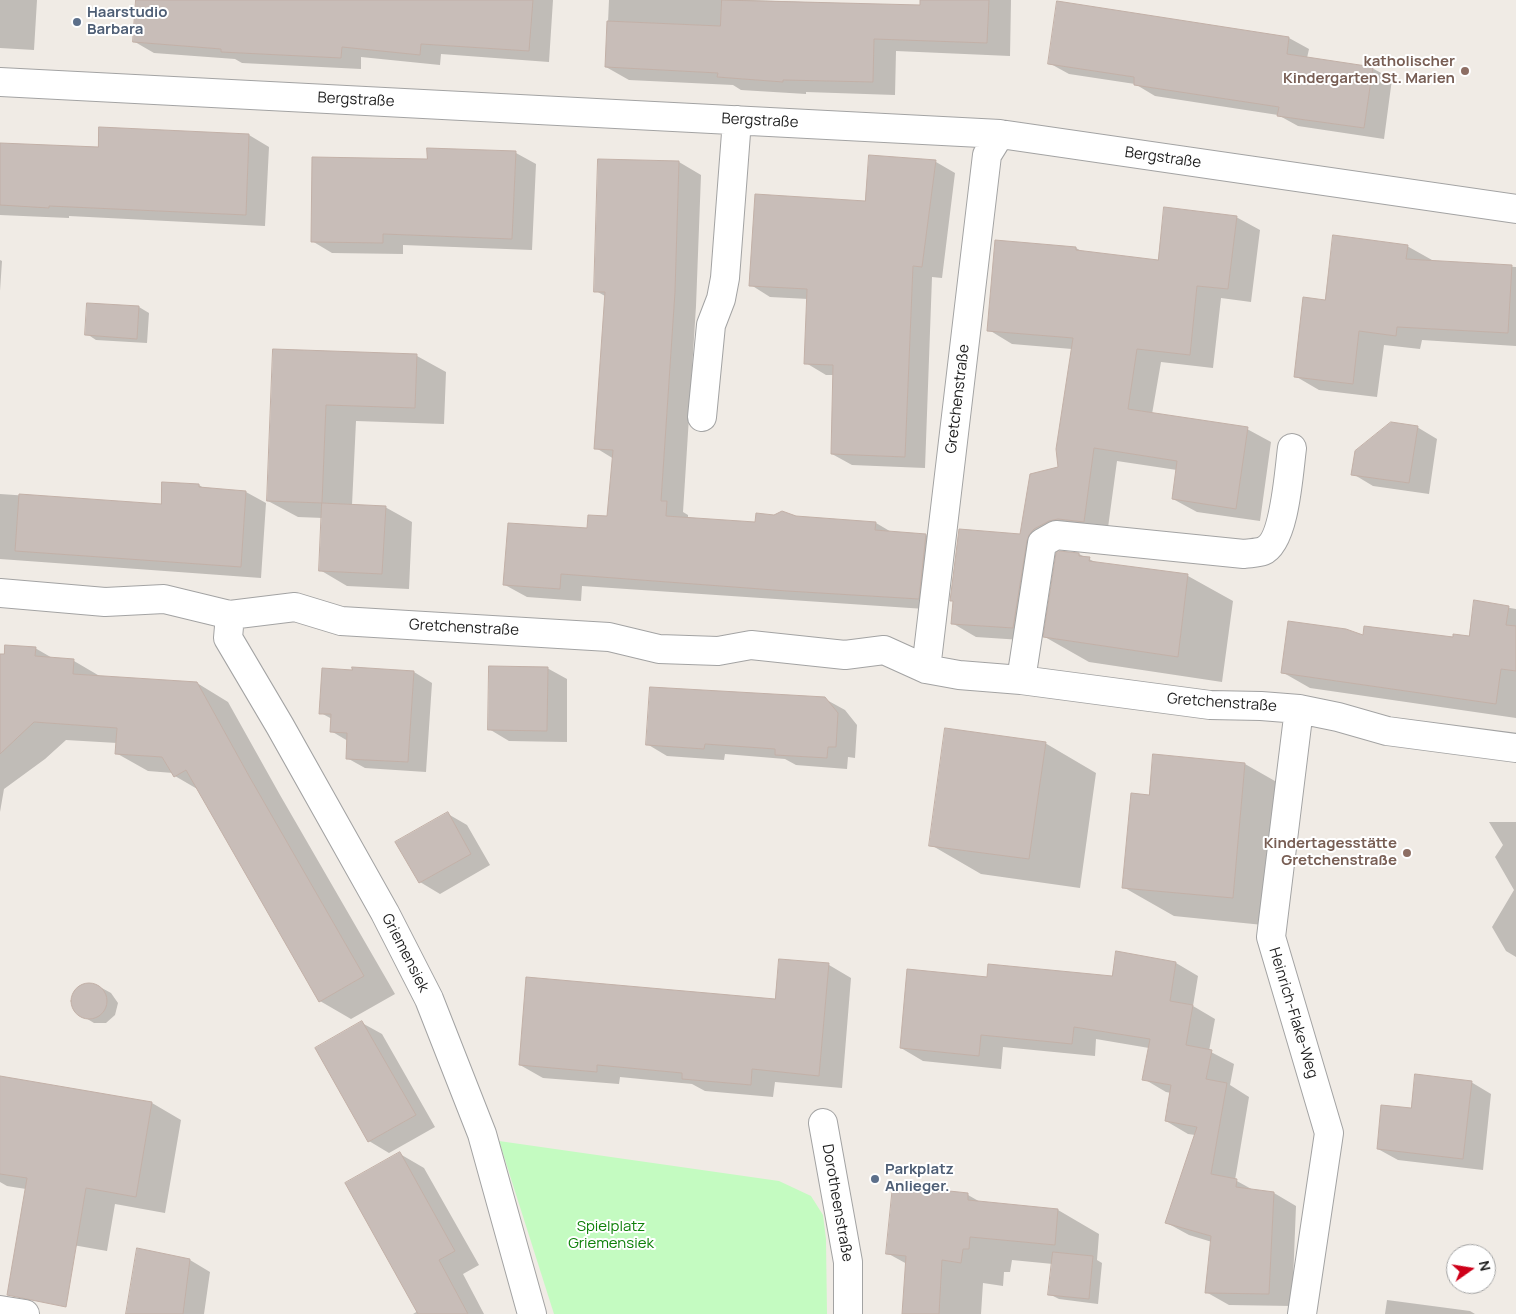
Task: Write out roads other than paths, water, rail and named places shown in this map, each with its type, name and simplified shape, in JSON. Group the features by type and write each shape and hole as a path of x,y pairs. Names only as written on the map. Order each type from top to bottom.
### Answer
{"street":[{"name":"Bergstraße","path":"0,82 1000,134 1516,209"},
{"path":"702,417 711,325 721,299 725,278 737,120"},
{"name":"Gretchenstraße","path":"926,669 987,155 1000,134"},
{"path":"1021,680 1042,543 1056,535 1244,554 1264,551 1275,539 1284,510 1292,448"},
{"name":"Gretchenstraße","path":"0,593 105,602 164,600 230,615 296,607 340,621 609,637 659,649 718,651 751,645 845,655 884,650 926,669 959,675 1021,680 1210,705 1299,709 1338,717 1387,731 1516,748"},
{"name":"Griemensiek","path":"230,615 228,638 280,726 385,913 429,999 482,1134 532,1314"},
{"name":"Heinrich-Flake-Weg","path":"1299,709 1271,937 1329,1133 1302,1314"},
{"name":"Dorotheenstraße","path":"823,1122 848,1262 848,1314"},
{"path":"0,1310 25,1314"}],"place":[{"name":"Haarstudio Barbara","path":"77,22"},
{"name":"katholischer Kindergarten St. Marien","path":"1465,71"},
{"name":"Kindertagesstätte Gretchenstraße","path":"1407,853"},
{"name":"Parkplatz Anlieger.","path":"875,1179"}],"park label":[{"name":"Spielplatz Griemensiek","path":"611,1236"}]}
